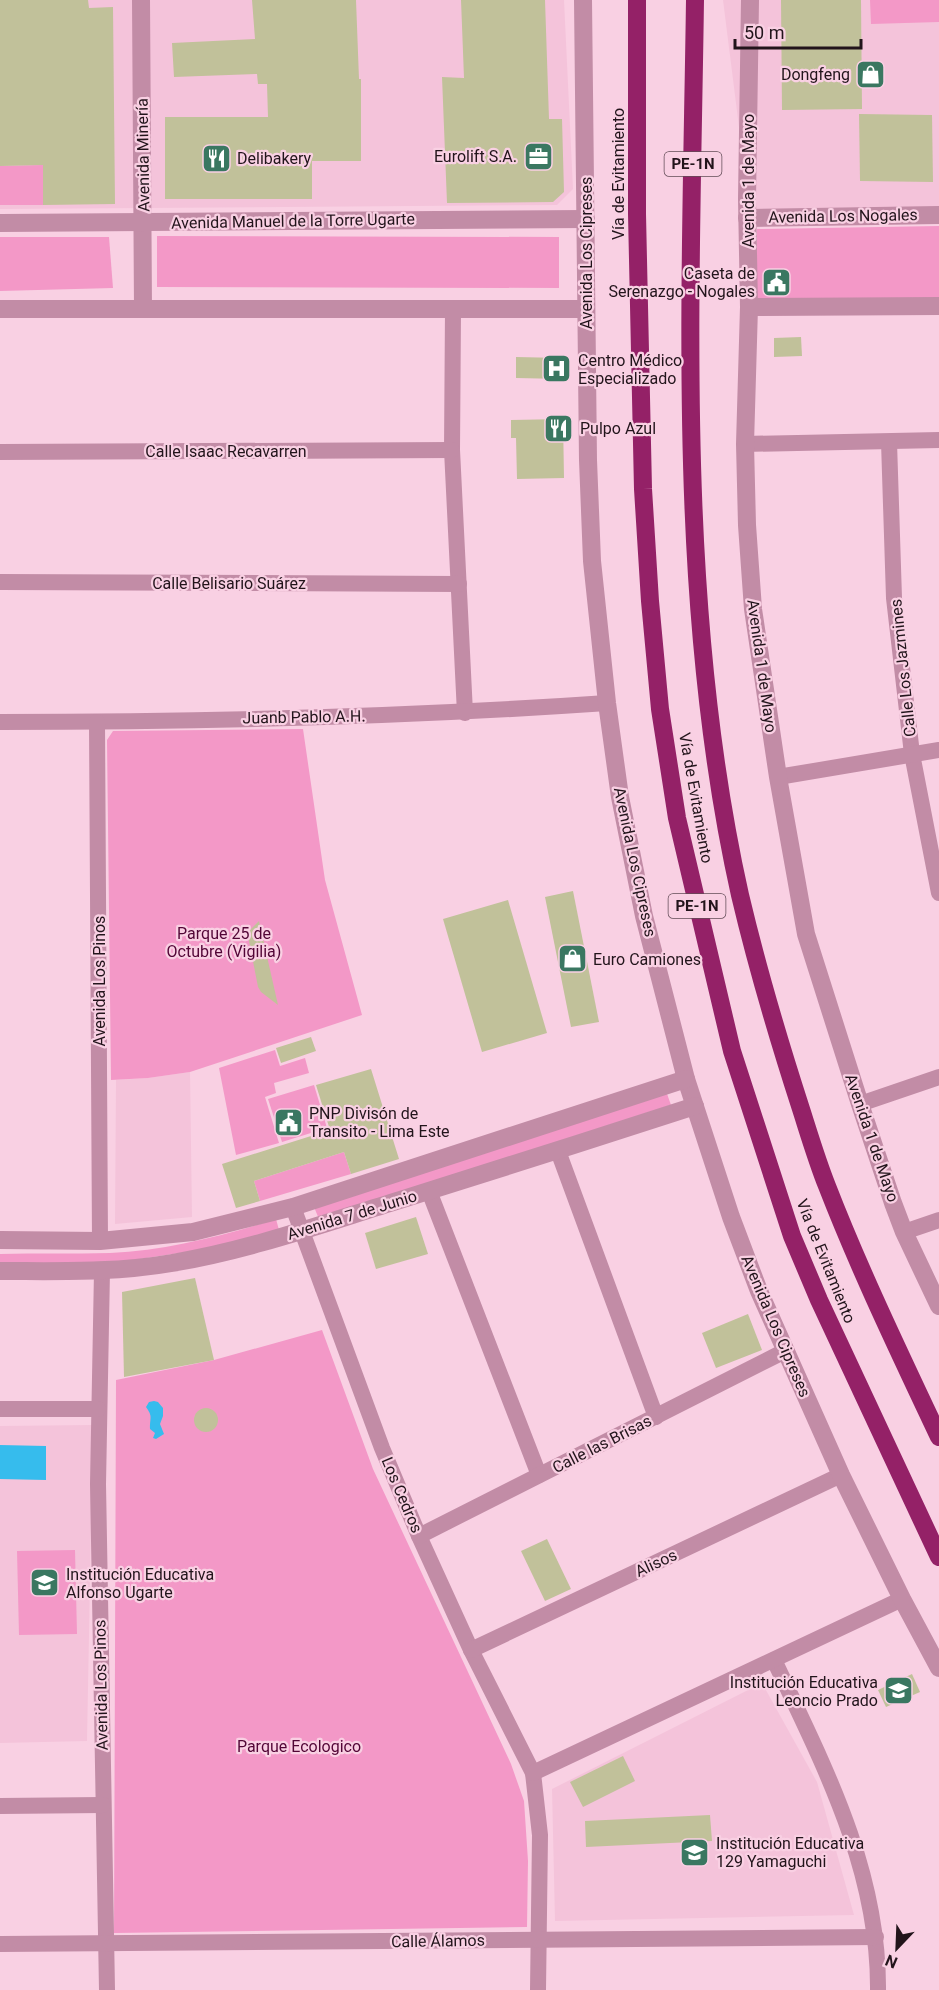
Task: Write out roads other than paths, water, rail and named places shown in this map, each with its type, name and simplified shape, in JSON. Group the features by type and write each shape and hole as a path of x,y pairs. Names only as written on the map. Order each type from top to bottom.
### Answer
{"highway":[{"name":"Vía de Evitamiento","path":"637,0 643,489 660,709 677,818 732,1051 792,1236 819,1300 939,1557"},
{"name":"Vía de Evitamiento","path":"695,0 691,308 693,489 699,601 710,708 724,808 740,894 774,1028 826,1185 939,1437"}],"street":[{"name":"Avenida Minería","path":"141,0 143,309"},
{"name":"Avenida Los Cipreses","path":"583,0 588,460 592,550 607,703 620,797 644,916 686,1079 731,1217 759,1291 841,1475 939,1668"},
{"name":"Avenida 1 de Mayo","path":"750,0 747,218 749,307 745,444 747,525 753,609 778,777 806,934 860,1104 904,1232 939,1306"},
{"name":"Avenida Los Nogales","path":"747,218 939,214"},
{"name":"Avenida Manuel de la Torre Ugarte","path":"0,223 586,219"},
{"path":"749,307 939,306"},
{"path":"0,309 586,309"},
{"path":"453,310 452,450 465,713"},
{"path":"745,444 939,440"},
{"name":"Calle Los Jazmines","path":"889,441 894,598 912,754 939,893"},
{"name":"Calle Isaac Recavarren","path":"0,452 452,450"},
{"name":"Calle Belisario Suárez","path":"0,582 459,584"},
{"name":"Juanb Pablo A.H.","path":"0,722 97,722 465,713 607,703"},
{"name":"Avenida Los Pinos","path":"97,722 100,1241"},
{"path":"778,777 939,750"},
{"path":"860,1104 939,1077"},
{"name":"Avenida 7 de Junio","path":"0,1240 100,1241 193,1232 293,1207 686,1079"},
{"name":"Avenida 7 de Junio","path":"0,1271 102,1271 174,1263 215,1254 302,1231 695,1106"},
{"path":"558,1151 656,1417"},
{"path":"429,1191 539,1475"},
{"name":"Los Cedros","path":"293,1207 382,1448 419,1536 471,1650 533,1773"},
{"path":"904,1232 939,1220"},
{"name":"Avenida Los Pinos","path":"102,1271 98,1409 106,1990"},
{"name":"Calle las Brisas","path":"419,1536 785,1351"},
{"path":"0,1409 98,1409"},
{"name":"Alisos","path":"471,1650 841,1475"},
{"path":"538,1990 540,1835 533,1773 902,1599"},
{"path":"774,1660 829,1777 846,1821 860,1866 876,1937 878,1990"},
{"path":"0,1806 103,1805"},
{"name":"Calle Álamos","path":"0,1944 876,1937"}],"water":[{"path":"154,1401 163,1408 160,1424 164,1434 156,1439 153,1438 155,1433 150,1429 150,1415 146,1407 149,1402"},
{"path":"0,1445 46,1446 46,1480 0,1479"}],"place":[{"name":"Dongfeng","path":"871,74"},
{"name":"Eurolift S.A.","path":"538,156"},
{"name":"Delibakery","path":"216,158"},
{"name":"Caseta de Serenazgo - Nogales","path":"776,282"},
{"name":"Centro Médico Especializado","path":"557,369"},
{"name":"Pulpo Azul","path":"559,428"},
{"name":"Euro Camiones","path":"572,959"},
{"name":"PNP Divisón de Transito - Lima Este","path":"288,1122"},
{"name":"Institución Educativa Alfonso Ugarte","path":"45,1583"},
{"name":"Institución Educativa Leoncio Prado","path":"899,1691"},
{"name":"Institución Educativa 129 Yamaguchi","path":"695,1852"}],"park label":[{"name":"Parque 25 de Octubre (Vigilia)","path":"224,942"},
{"name":"Parque Ecologico","path":"299,1746"}]}
